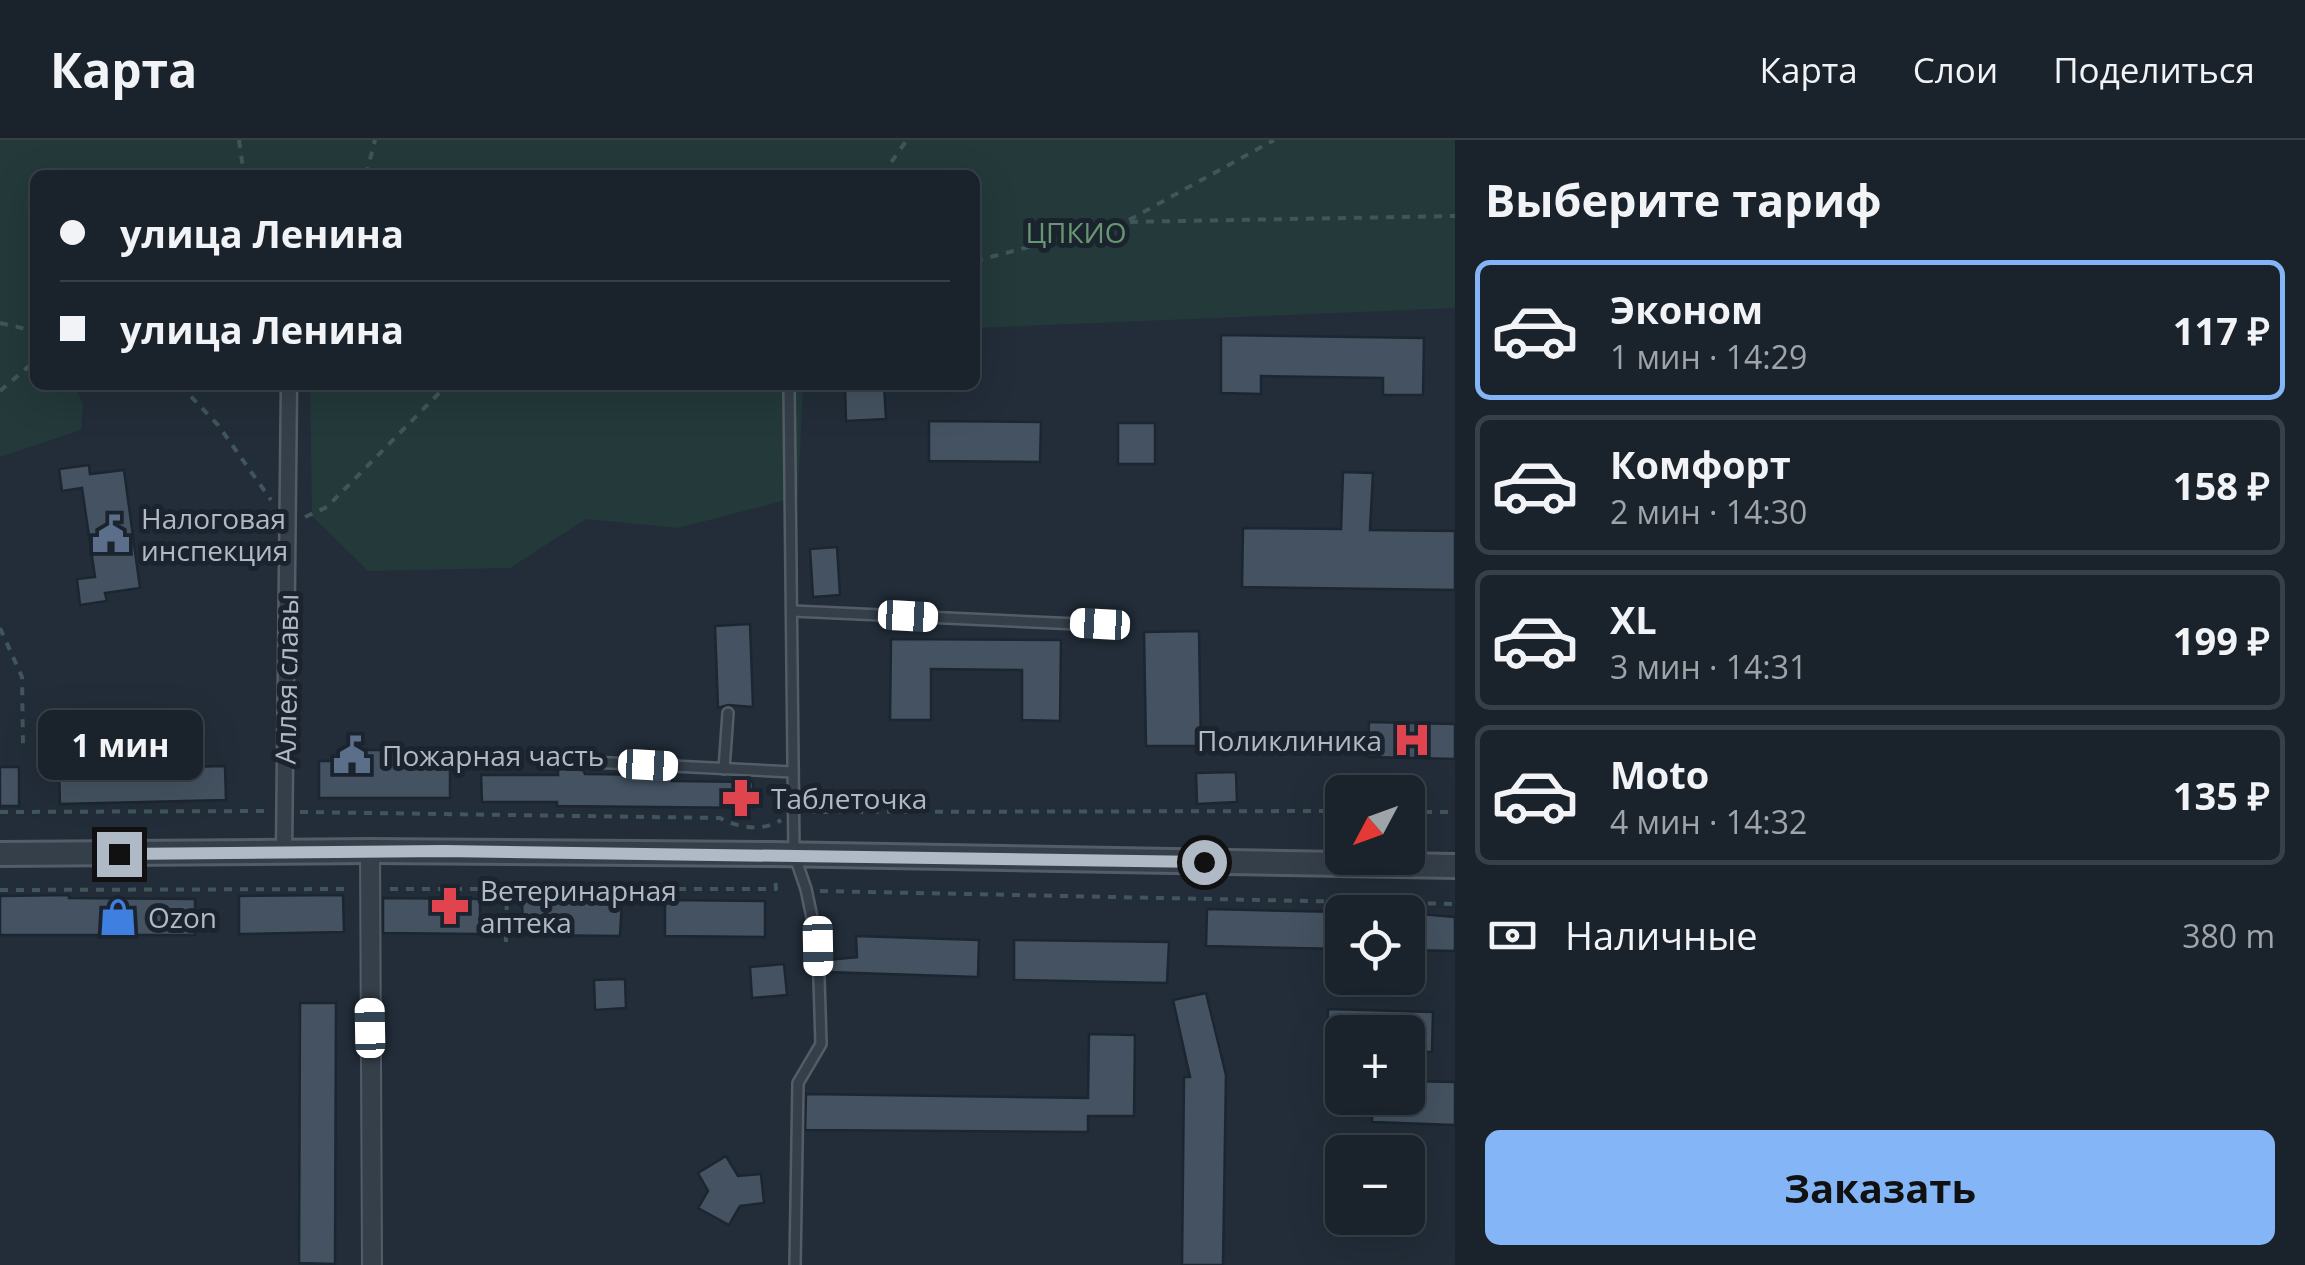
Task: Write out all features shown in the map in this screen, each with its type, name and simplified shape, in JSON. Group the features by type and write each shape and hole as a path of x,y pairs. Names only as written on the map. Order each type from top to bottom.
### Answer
{"street":[{"name":"Аллея славы","path":"284,853 289,390"},
{"path":"370,850 372,1265"},
{"path":"0,854 370,850 1455,866"}],"lane":[{"path":"789,390 792,812 783,854 806,889 818,946 821,1044 798,1083 794,1265"},
{"path":"792,611 1100,624"},
{"path":"724,769 728,713"},
{"path":"571,761 792,772"}],"path":[{"path":"239,140 243,170"},
{"path":"367,170 374,140"},
{"path":"886,170 907,140"},
{"path":"1125,222 1274,140"},
{"path":"980,260 1125,222 1455,216"},
{"path":"0,323 30,331"},
{"path":"0,391 30,365"},
{"path":"185,390 218,425 270,499 288,514 304,518 327,507 442,390"},
{"path":"0,628 22,677 23,746"},
{"path":"0,812 283,811 720,818 735,826 771,827 792,812 1325,811"},
{"path":"1425,812 1455,812"},
{"path":"0,890 776,889 783,854"},
{"path":"506,942 507,889"},
{"path":"806,889 1044,898 1455,904"}],"green space":[{"name":"ЦПКИО","path":"0,140 1455,140 1455,308 980,328 980,170 30,170 30,390 76,390 83,404 81,430 0,457"},
{"path":"310,390 803,390 798,497 678,528 586,519 510,568 368,571 312,516"}],"building":[{"path":"1221,335 1424,338 1423,395 1383,395 1383,378 1261,376 1261,394 1221,393"},
{"path":"845,390 884,390 886,419 846,421"},
{"path":"929,421 1041,422 1040,462 929,461"},
{"path":"1118,423 1155,423 1155,464 1118,464"},
{"name":"Налоговая инспекция","path":"89,465 90,474 124,470 140,588 105,593 107,601 80,605 77,579 95,577 82,488 62,491 59,469"},
{"path":"1343,472 1373,473 1370,530 1455,531 1455,590 1242,587 1243,528 1341,529"},
{"path":"837,547 840,595 813,597 810,549"},
{"path":"750,624 753,707 718,708 715,626"},
{"path":"1199,631 1201,746 1146,746 1144,632"},
{"path":"891,639 1061,640 1060,721 1022,720 1022,670 931,669 931,720 890,720"},
{"name":"Поликлиника","path":"1369,722 1455,724 1455,759 1368,757"},
{"path":"359,750 450,750 450,798 319,798 319,761 359,761"},
{"path":"225,766 226,800 60,804 59,770"},
{"path":"0,767 19,767 19,806 0,806"},
{"path":"558,769 583,770 585,774 672,775 672,781 753,782 753,808 482,802 481,775 558,775"},
{"path":"1236,772 1237,802 1197,804 1196,773"},
{"path":"343,895 344,932 239,934 239,896"},
{"path":"0,896 195,899 195,935 0,935"},
{"path":"383,898 480,899 480,934 383,933"},
{"path":"522,899 622,899 620,936 523,935"},
{"path":"665,900 765,901 765,937 665,936"},
{"path":"1207,909 1325,912 1325,949 1206,946"},
{"path":"1425,914 1455,917 1455,951 1425,950"},
{"path":"856,936 979,940 978,977 827,972 827,960 857,957"},
{"path":"1014,940 1169,942 1167,983 1014,980"},
{"path":"784,964 787,995 752,998 750,967"},
{"path":"625,979 626,1008 595,1010 594,980"},
{"path":"1206,993 1226,1075 1223,1265 1182,1265 1184,1077 1190,1077 1173,1000"},
{"path":"300,1003 336,1003 335,1264 299,1263"},
{"path":"1328,1009 1433,1012 1432,1052 1425,1052 1425,1015 1328,1015"},
{"path":"1089,1034 1135,1035 1134,1116 1088,1116 1088,1132 805,1130 806,1094 1088,1098"},
{"path":"1425,1081 1455,1082 1455,1125 1372,1122 1372,1115 1425,1115"},
{"path":"726,1156 738,1176 761,1174 764,1203 740,1206 729,1225 698,1208 708,1191 698,1173"}],"place":[{"name":"Налоговая инспекция","path":"111,534"},
{"name":"Поликлиника","path":"1412,740"},
{"name":"Пожарная часть","path":"352,755"},
{"name":"Таблеточка","path":"741,798"},
{"name":"Ветеринарная аптека","path":"450,906"},
{"name":"Ozon","path":"118,917"}],"route":[{"path":"119,854 370,850 1204,862"}]}
